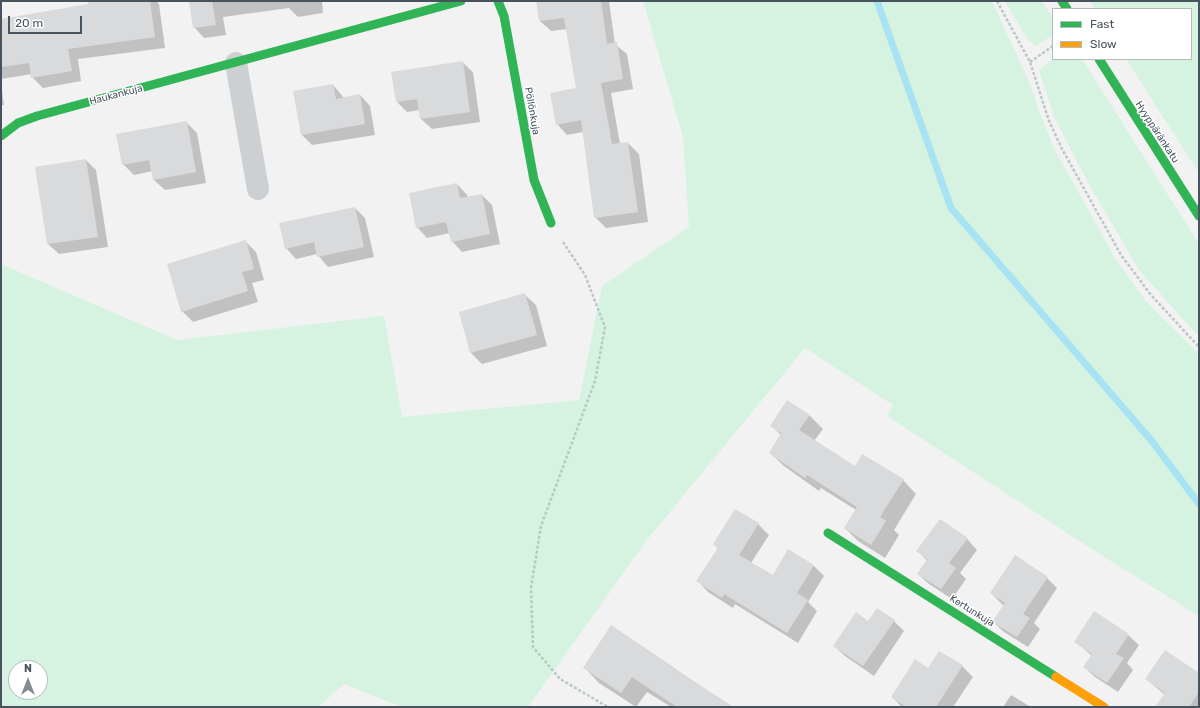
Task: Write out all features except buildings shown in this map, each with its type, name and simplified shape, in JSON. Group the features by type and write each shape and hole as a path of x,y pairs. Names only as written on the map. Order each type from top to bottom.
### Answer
{"street":[{"name":"Haukankuja","path":"1,136 18,123 37,116 461,1"},
{"name":"Pöllönkuja","path":"498,1 504,16 534,180 551,223"},
{"name":"Hyyppäränkatu","path":"1100,60 1199,216"},
{"path":"236,63 258,189"},
{"name":"Kertunkuja","path":"828,533 1104,707"}],"path":[{"path":"997,1 1030,62 1049,121 1062,149 1121,255 1151,296 1199,347"},
{"path":"1030,62 1052,47"},
{"path":"551,223 585,275 605,327 594,381 541,526 531,588 533,647 560,679 608,707"}],"green space":[{"path":"643,1 992,1 1031,86 1039,111 1055,150 1115,258 1145,300 1199,354 1199,616 1098,553 887,416 893,405 805,348 646,541 528,707 402,707 344,684 318,707 1,707 1,264 177,340 384,316 402,417 579,400 602,286 689,227 683,137"},
{"path":"1005,1 1042,1 1052,16 1052,36 1036,46 1027,39"},
{"path":"1090,1 1199,1 1199,173 1127,60 1192,60 1192,8 1094,8"},
{"path":"1052,60 1083,60 1199,244 1199,337 1139,270 1091,188 1055,119 1039,70"}],"waterway":[{"path":"877,1 951,208 1151,440 1199,504"}],"traffic: fast":[{"path":"1,136 18,123 37,116 461,1"},
{"path":"498,1 504,16 534,180 551,223"},
{"path":"1062,1 1066,8"},
{"path":"1100,60 1199,216"},
{"path":"828,533 1056,677"}],"traffic: slow":[{"path":"1056,677 1104,707"}]}
